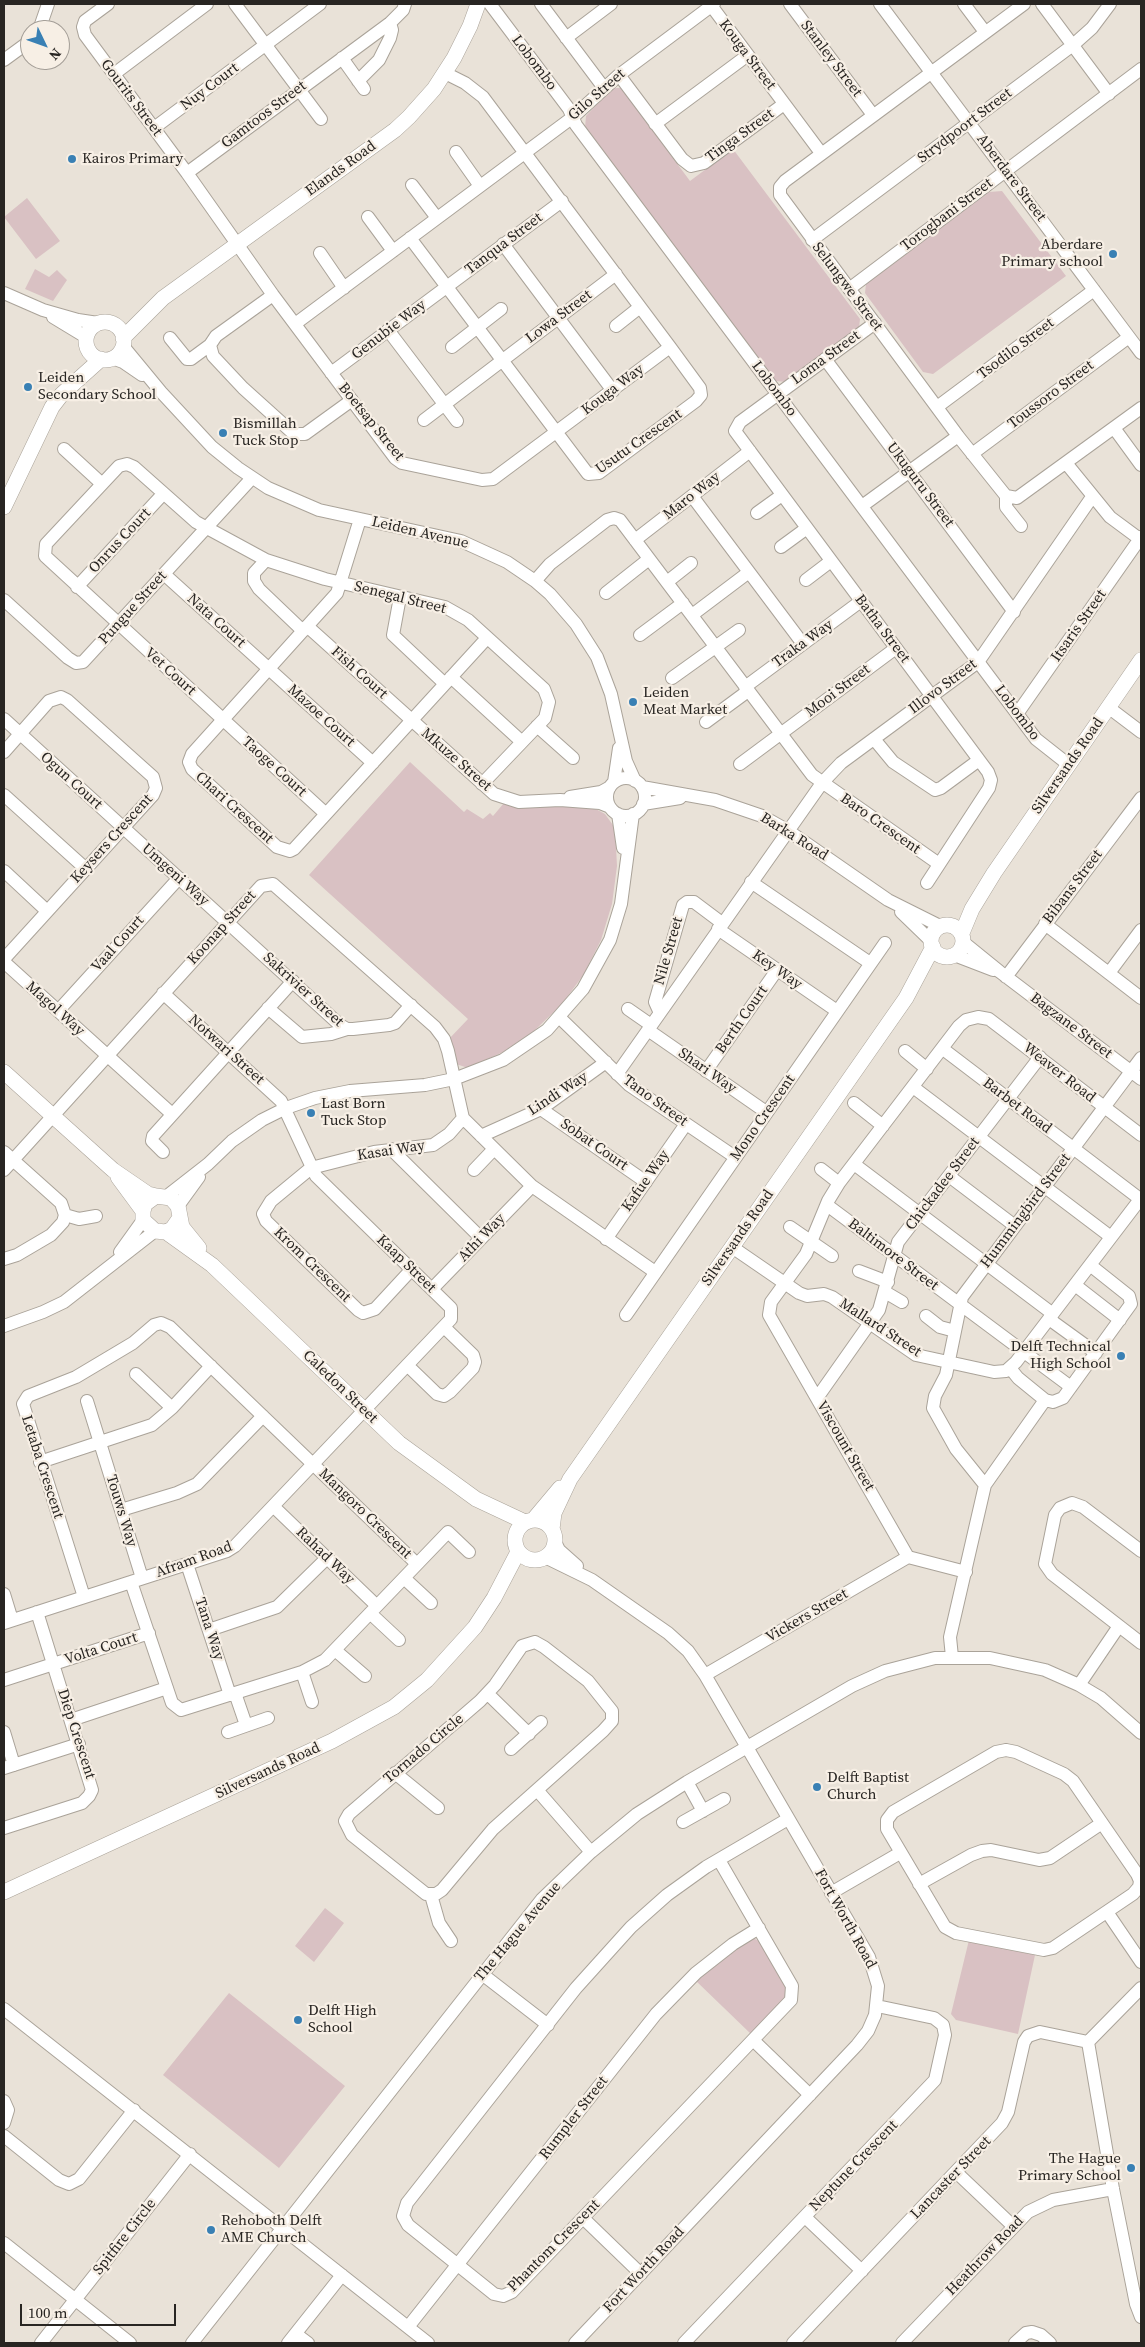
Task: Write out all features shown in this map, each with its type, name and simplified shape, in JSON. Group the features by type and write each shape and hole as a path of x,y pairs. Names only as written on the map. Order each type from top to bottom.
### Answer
{"street":[{"path":"43,20 48,4"},
{"name":"Gourits Street","path":"108,4 87,18 83,31 237,245"},
{"path":"114,74 207,4"},
{"path":"235,4 321,119"},
{"name":"Nuy Court","path":"154,128 320,4"},
{"name":"Gamtoos Street","path":"187,174 390,23 403,10 405,4"},
{"name":"Elands Road","path":"104,323 120,322 163,298 395,130 422,103 445,73 463,42 478,4"},
{"name":"Lobombo","path":"490,4 569,109 576,125 1038,742 1069,765"},
{"path":"541,4 604,88"},
{"path":"566,38 611,4"},
{"name":"Gilo Street","path":"295,324 573,118 619,75 712,4"},
{"name":"Kouga Street","path":"712,4 821,154"},
{"name":"Stanley Street","path":"790,4 873,115"},
{"name":"Aberdare Street","path":"880,4 1141,353"},
{"path":"964,4 985,32"},
{"name":"Selungwe Street","path":"1021,526 1006,507 1006,496 958,436 781,199 779,190 785,181 1024,4"},
{"path":"1042,4 1109,94"},
{"name":"Strydpoort Street","path":"812,240 1073,46 1092,28 1110,4"},
{"name":"Gamtoos Street","path":"342,58 361,85 379,60 390,38 392,30 390,23"},
{"path":"4,60 20,48"},
{"path":"656,124 748,55"},
{"name":"Torogbani Street","path":"849,289 1141,69"},
{"name":"Usutu Crescent","path":"410,238 583,470 594,475 599,473 696,401 701,395 700,388 562,200 483,97 445,73"},
{"name":"Tinga Street","path":"619,75 682,159 688,164 696,166 704,163 784,104"},
{"path":"456,152 480,186"},
{"path":"412,185 437,218"},
{"name":"Tanqua Street","path":"446,287 562,200"},
{"path":"368,217 393,251"},
{"path":"503,244 613,390"},
{"name":"Boetsap Street","path":"237,245 395,458 402,463 482,480 497,477 555,433"},
{"path":"320,253 344,288"},
{"name":"Lowa Street","path":"424,420 616,274"},
{"name":"Genubie Way","path":"331,372 446,287"},
{"name":"Tsodilo Street","path":"937,407 1094,290"},
{"path":"4,293 43,310 78,320 104,323 119,328 123,342 117,355 107,359 62,394"},
{"path":"170,338 190,360 210,345 216,336 273,295"},
{"name":"Elands Road","path":"123,342 163,298"},
{"path":"616,326 640,307"},
{"path":"452,347 501,309"},
{"path":"43,310 87,343 91,354 107,359"},
{"path":"4,507 45,420 62,394 87,343 92,328 104,323"},
{"name":"Loma Street","path":"778,394 875,323"},
{"path":"388,330 457,421"},
{"name":"Toussoro Street","path":"972,454 1129,336"},
{"name":"Leiden Avenue","path":"123,342 161,392 212,447 252,478 302,504 461,541 507,562 535,581 564,608 587,640 605,675 612,694 626,761 639,784"},
{"path":"210,345 212,356 243,388 294,434 305,434 352,400"},
{"name":"Kouga Way","path":"555,433 670,347"},
{"name":"Leiden Avenue","path":"107,359 131,367 161,392"},
{"name":"Ukuguru Street","path":"826,359 1014,612"},
{"name":"Batha Street","path":"778,394 740,422 736,428 736,434 932,696"},
{"path":"1006,496 1017,498 1141,408"},
{"path":"1114,428 1141,465"},
{"path":"862,506 958,436"},
{"path":"64,448 101,483"},
{"name":"Maro Way","path":"635,540 750,451"},
{"path":"1066,463 1110,518 1141,539"},
{"name":"Senegal Street","path":"101,483 119,466 127,464 134,467 163,494 206,528 266,560 341,583 444,607 457,613 546,693 549,708 545,718 482,784"},
{"name":"Pungue Street","path":"4,600 68,658 76,663 86,660 252,478"},
{"name":"Vet Court","path":"101,483 44,547 45,556 223,720"},
{"name":"Onrus Court","path":"77,587 163,494"},
{"path":"756,513 782,495"},
{"path":"692,496 803,644"},
{"name":"Illovo Street","path":"787,830 822,783 841,763 978,662 1092,497"},
{"name":"Baro Crescent","path":"535,581 550,564 607,520 614,518 620,520 812,775 939,864"},
{"name":"Chari Crescent","path":"360,519 341,583 333,597 192,754 189,765 192,770 281,850 290,851 487,638"},
{"path":"781,547 807,528"},
{"name":"Itsaris Street","path":"1017,714 1141,539"},
{"path":"606,593 650,559"},
{"name":"Fish Court","path":"266,560 254,573 254,582 259,589 411,720"},
{"path":"806,580 831,561"},
{"path":"666,582 690,563"},
{"path":"692,615 749,572"},
{"name":"Nata Court","path":"164,574 269,669"},
{"path":"400,597 393,635 522,742"},
{"name":"Traka Way","path":"706,722 803,644 861,601"},
{"path":"640,635 683,603"},
{"path":"672,678 739,630"},
{"name":"Mooi Street","path":"740,764 896,648"},
{"name":"Silversands Road","path":"962,937 972,909 994,873 1141,660"},
{"name":"Mazoe Court","path":"269,669 373,762"},
{"path":"927,883 989,788 991,780 979,760 932,696"},
{"name":"Keysers Crescent","path":"4,752 52,699 65,698 155,781 156,788 153,795 4,960"},
{"path":"1108,707 1141,732"},
{"name":"Ogun Court","path":"4,719 123,828"},
{"name":"Taoge Court","path":"223,720 326,814"},
{"name":"Mkuze Street","path":"411,720 494,794 512,801 560,800 600,803 614,811"},
{"path":"537,726 574,758"},
{"name":"Leiden Avenue","path":"612,785 620,732"},
{"path":"874,739 893,762 935,790 941,788 979,760"},
{"path":"170,1204 232,1141 262,1120 286,1108 315,1098 350,1091 425,1085 454,1079 488,1067 511,1055 533,1041 559,1017 583,989 602,957 621,904 634,814 643,804 644,796 639,784 624,778 612,785 607,797 614,811 626,868"},
{"name":"Barka Road","path":"639,784 690,797 715,800 762,816 787,830 888,900 932,944"},
{"name":"Mkuze Street","path":"560,800 601,792 612,785"},
{"path":"4,794 86,869"},
{"name":"Barka Road","path":"643,804 690,797"},
{"name":"Bibans Street","path":"1003,975 1045,924 1141,798"},
{"path":"614,811 634,814"},
{"name":"Umgeni Way","path":"123,828 228,922"},
{"name":"Nile Street","path":"617,1074 787,830"},
{"path":"4,871 48,911"},
{"name":"Silversands Road","path":"944,925 994,873"},
{"name":"Vaal Court","path":"58,1011 179,878"},
{"path":"751,882 870,963"},
{"name":"Koonap Street","path":"4,1170 8,1156 52,1116 261,886 273,884 435,1028 444,1039 454,1079"},
{"name":"Barka Road","path":"888,900 944,925"},
{"name":"Nile Street","path":"660,1012 655,1002 683,905 687,902 694,902 720,926"},
{"name":"Sakrivier Street","path":"228,922 347,1029 389,1025 395,1022 411,1005"},
{"path":"1045,924 1141,998"},
{"path":"944,925 956,927 962,937 961,950 952,956 939,955 932,944 933,933 944,925"},
{"name":"Key Way","path":"720,926 777,970 837,1011"},
{"path":"1109,973 1141,930"},
{"name":"Bagzane Street","path":"962,937 1003,975 1136,1075"},
{"name":"Mono Crescent","path":"626,1315 885,943"},
{"name":"Silversands Road","path":"906,998 932,944"},
{"name":"Silversands Road","path":"529,1521 570,1479 906,998 939,963 952,956"},
{"name":"Bagzane Street","path":"952,956 1003,975"},
{"name":"Magol Way","path":"4,960 172,1114"},
{"name":"Berth Court","path":"706,1071 777,970"},
{"path":"164,1152 152,1139 172,1114 293,981"},
{"name":"Notwari Street","path":"163,993 275,1095 286,1108"},
{"path":"268,1008 302,1037 331,1034 347,1029"},
{"path":"628,1009 650,1027"},
{"name":"Tano Street","path":"559,1017 629,1085 735,1157"},
{"name":"Viscount Street","path":"908,1556 769,1314 771,1302 811,1243 827,1205 839,1183 962,1023 975,1017"},
{"name":"Weaver Road","path":"975,1017 990,1019 1141,1135"},
{"name":"Shari Way","path":"650,1027 706,1071 766,1112"},
{"name":"Barbet Road","path":"943,1049 1141,1198"},
{"path":"905,1051 927,1069"},
{"name":"Chickadee Street","path":"817,1398 879,1310 898,1242 1040,1057"},
{"name":"Hummingbird Street","path":"985,1485 958,1451 934,1411 934,1399 946,1375 960,1305 966,1290 1104,1107 1136,1075 1141,1058"},
{"name":"Lindi Way","path":"481,1136 541,1109 606,1062"},
{"path":"4,1072 113,1170 148,1194 170,1204 176,1225 160,1232 108,1268 64,1302 4,1326"},
{"path":"454,1079 463,1118 532,1186 655,1272"},
{"path":"913,1087 1111,1237"},
{"path":"854,1103 883,1126"},
{"name":"Kaap Street","path":"286,1108 316,1176 450,1308 451,1318 444,1327"},
{"name":"Sobat Court","path":"541,1109 646,1182"},
{"name":"Kasai Way","path":"311,1168 391,1149 433,1145 449,1134 463,1118"},
{"name":"Kafue Way","path":"606,1239 686,1124"},
{"path":"391,1149 481,1238"},
{"path":"474,1170 494,1149"},
{"path":"4,1259 17,1255 51,1235 63,1222 65,1215 61,1203 8,1156"},
{"path":"854,1164 986,1264 1096,1354"},
{"name":"Krom Crescent","path":"311,1168 271,1201 264,1214 266,1220 358,1310 364,1312 375,1308 412,1269"},
{"path":"821,1169 839,1183"},
{"name":"Caledon Street","path":"113,1170 143,1216 160,1232 212,1265"},
{"path":"949,1176 1015,1226"},
{"name":"Athi Way","path":"432,1289 532,1186"},
{"path":"1090,1265 1129,1296 1132,1302 1096,1354 1060,1400 1053,1402 1045,1400 1018,1378 1010,1368 1141,1198"},
{"path":"108,1268 143,1216 150,1199 170,1204"},
{"name":"Caledon Street","path":"170,1204 190,1238 212,1265 364,1411 416,1457 476,1499 499,1520 516,1545"},
{"name":"Baltimore Street","path":"827,1205 1071,1387"},
{"path":"65,1215 79,1219 96,1216"},
{"path":"790,1228 832,1256"},
{"name":"Mallard Street","path":"732,1247 802,1294 824,1294 832,1297 916,1355 994,1372 1006,1371 1010,1368"},
{"path":"859,1271 886,1287 902,1302"},
{"path":"1074,1285 1120,1320"},
{"path":"926,1316 940,1326 955,1331"},
{"name":"Letaba Crescent","path":"84,1597 24,1408 24,1400 28,1396 76,1377 133,1343 157,1324 164,1324 170,1327 313,1465"},
{"path":"364,1411 407,1365 444,1327 473,1355 475,1362 468,1374 444,1396 437,1394 407,1365"},
{"path":"40,1462 152,1425 172,1408 211,1366"},
{"path":"136,1374 172,1408"},
{"path":"952,1657 950,1637 985,1485 1045,1400"},
{"name":"Touws Way","path":"87,1401 121,1510 137,1580"},
{"name":"Afram Road","path":"8,1622 227,1551 235,1546 274,1507 364,1411"},
{"path":"121,1510 177,1493 197,1484 262,1416"},
{"name":"Mangoro Crescent","path":"313,1465 417,1564"},
{"name":"Silversands Road","path":"553,1536 554,1513 570,1479"},
{"name":"Caledon Street","path":"476,1499 529,1521"},
{"path":"1141,1551 1080,1505 1072,1503 1064,1505 1055,1515 1045,1560 1048,1571 1141,1643"},
{"name":"Rahad Way","path":"274,1507 327,1558 373,1610"},
{"path":"541,1520 553,1536 550,1553 540,1558 525,1558 516,1545 517,1529 529,1521 541,1520"},
{"name":"Mangoro Crescent","path":"137,1580 149,1634 173,1706 181,1710 302,1672 325,1660 448,1532 470,1552"},
{"name":"Fort Worth Road","path":"553,1536 559,1550 592,1580 680,1642 705,1674 873,1966 878,1986 877,2006 872,2023 863,2038 575,2343"},
{"name":"Silversands Road","path":"494,1598 516,1545"},
{"path":"908,1556 966,1572"},
{"name":"Vickers Street","path":"705,1674 908,1556"},
{"path":"209,1630 277,1607 327,1558"},
{"name":"Silversands Road","path":"4,1892 324,1745 378,1717 407,1697 447,1660 475,1627 494,1598 525,1565 540,1558"},
{"name":"Fort Worth Road","path":"540,1558 592,1580"},
{"name":"Tana Way","path":"187,1564 233,1694"},
{"name":"Mangoro Crescent","path":"404,1578 431,1603"},
{"path":"4,1594 8,1622"},
{"path":"373,1610 399,1640"},
{"name":"Diep Crescent","path":"4,1828 82,1803 89,1796 92,1786 36,1612"},
{"path":"1079,1685 1119,1626"},
{"name":"Volta Court","path":"4,1680 149,1634"},
{"name":"Tornado Circle","path":"535,1642 575,1669 601,1695 612,1711 610,1725 493,1829 442,1890 431,1895 414,1886 348,1829 346,1822 353,1809 395,1773 488,1694 522,1646 535,1642"},
{"path":"335,1650 365,1676"},
{"name":"The Hague Avenue","path":"192,2343 542,1899 591,1852 637,1814 687,1782 868,1678 901,1665 952,1657 990,1658 1027,1664 1079,1685 1114,1708 1141,1733"},
{"path":"302,1672 312,1702"},
{"path":"71,1720 167,1688"},
{"path":"233,1694 246,1725"},
{"path":"488,1694 530,1734"},
{"path":"228,1732 268,1718"},
{"path":"511,1749 530,1734 540,1722"},
{"path":"4,1732 9,1766 79,1744"},
{"path":"1003,1750 1016,1752 1067,1776 1075,1784 1102,1822 1140,1881 1135,1892 1053,1948 1044,1950 1033,1950 953,1932 941,1922 887,1829 887,1820 891,1814 1003,1750"},
{"path":"395,1773 438,1808"},
{"path":"687,1782 704,1811"},
{"path":"537,1790 591,1852"},
{"path":"683,1822 724,1799"},
{"name":"Phantom Crescent","path":"719,1860 792,1986 793,1993 789,2002 507,2295 494,2294 408,2225 403,2216 404,2207 586,1976 631,1928 668,1895 719,1860 788,1819"},
{"path":"919,1884 971,1855 982,1851 991,1850 1039,1860 1050,1858 1102,1822"},
{"path":"831,1893 900,1853"},
{"path":"431,1895 439,1923 451,1941"},
{"path":"1107,1912 1141,1962"},
{"name":"Rumpler Street","path":"408,2328 656,2014 696,1973 733,1944 759,1928"},
{"path":"482,1974 548,2025"},
{"path":"1141,1988 1088,2042 1113,2189 1136,2304 1141,2317"},
{"name":"Neptune Crescent","path":"684,2343 929,2088 937,2076 945,2035 945,2028 941,2022 934,2018 877,2006"},
{"path":"4,2008 428,2343"},
{"name":"Lancaster Street","path":"793,2343 1005,2119 1024,2042 1028,2036 1040,2032 1088,2042"},
{"path":"753,2040 810,2095"},
{"path":"4,2101 8,2110 4,2123"},
{"path":"4,2136 59,2180 69,2184 79,2179 134,2110"},
{"name":"Spitfire Circle","path":"41,2343 190,2154"},
{"path":"956,2172 1013,2226"},
{"name":"Heathrow Road","path":"902,2343 1028,2212 1045,2203 1071,2196 1113,2189"},
{"path":"805,2217 862,2271"},
{"path":"583,2218 641,2274"},
{"path":"4,2243 130,2343"},
{"path":"308,2343 292,2338 342,2275"},
{"path":"1015,2343 1026,2334 1032,2332 1041,2335 1050,2343"}],"shaded area":[{"path":"612,88 621,88 690,181 733,149 860,319 859,328 786,382 776,381 585,128 586,116"},
{"path":"1002,191 1066,276 933,374 923,372 865,293 866,284 989,192"},
{"path":"27,198 60,241 36,259 4,217"},
{"path":"35,269 49,277 57,270 67,280 53,301 25,289"},
{"path":"410,762 464,812 467,809 483,819 490,813 493,816 504,803 582,805 594,808 605,814 615,828 617,866 612,904 601,940 584,974 562,1004 534,1031 503,1052 468,1068 456,1064 448,1040 468,1019 309,875"},
{"path":"325,1908 344,1923 314,1962 295,1946"},
{"path":"753,1938 759,1941 788,1988 788,1994 752,2035 695,1980 724,1955"},
{"path":"969,1940 1035,1955 1018,2034 956,2020 951,2014"},
{"path":"229,1993 345,2086 279,2168 163,2075"}],"place":[{"name":"Kairos Primary","path":"72,159"},
{"name":"Aberdare Primary school","path":"1113,254"},
{"name":"Leiden Secondary School","path":"28,387"},
{"name":"Bismillah Tuck Stop","path":"223,433"},
{"name":"Leiden Meat Market","path":"633,702"},
{"name":"Last Born Tuck Stop","path":"311,1113"},
{"name":"Delft Technical High School","path":"1121,1356"},
{"name":"Delft Baptist Church","path":"817,1787"},
{"name":"Delft High School","path":"298,2020"},
{"name":"The Hague Primary School","path":"1131,2168"},
{"name":"Rehoboth Delft AME Church","path":"211,2230"}]}
